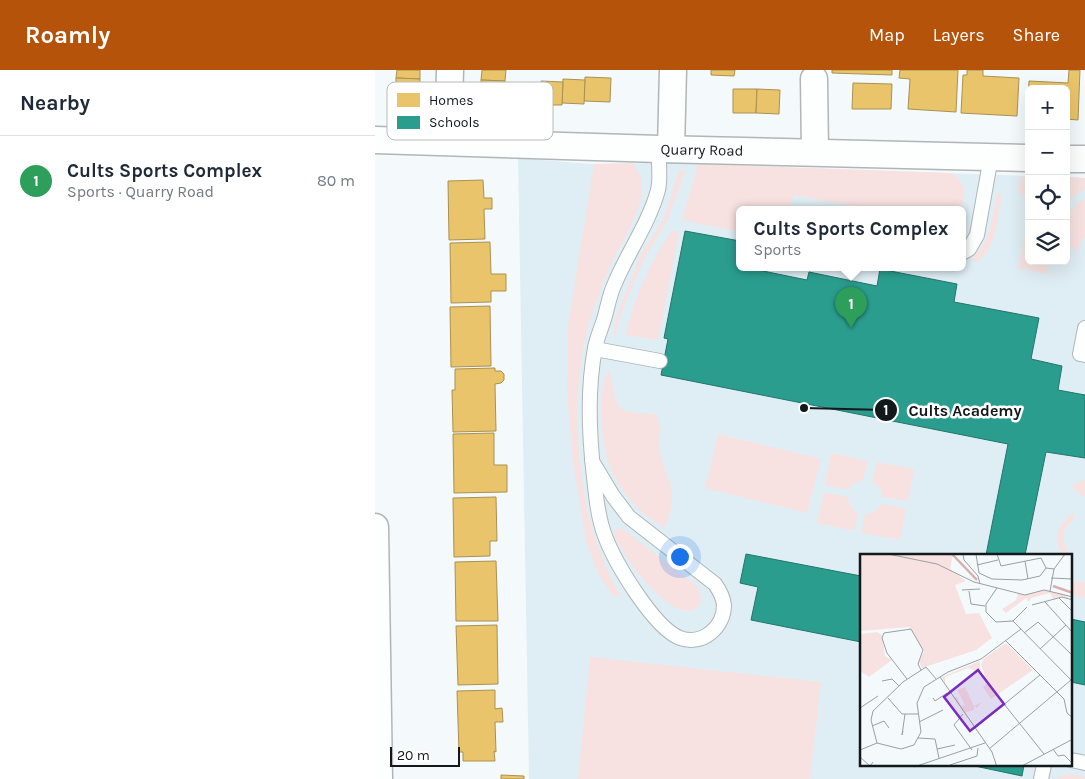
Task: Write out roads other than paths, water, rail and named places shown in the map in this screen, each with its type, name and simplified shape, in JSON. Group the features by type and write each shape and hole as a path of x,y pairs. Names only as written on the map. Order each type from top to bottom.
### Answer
{"street":[{"path":"665,149 673,70"},
{"path":"813,79 815,152"},
{"name":"Quarry Road","path":"375,140 1025,158"},
{"path":"1070,159 1085,159"},
{"path":"375,527 378,778"}],"lane":[{"path":"592,461 613,496 629,517 715,584 722,595 723,605 720,621 710,634 690,641 679,638 669,632 642,602 622,571 605,536 597,502 592,461 589,402 595,349 614,284 641,232 658,189 665,149"},
{"path":"966,251 977,235 991,157"},
{"path":"1085,328 1080,354 1085,355"},
{"path":"595,349 660,361"},
{"path":"1041,779 1044,766"}],"place":[{"name":"Cults Sports Complex","path":"851,328"},
{"name":"Cults Academy","path":"804,408"}]}
